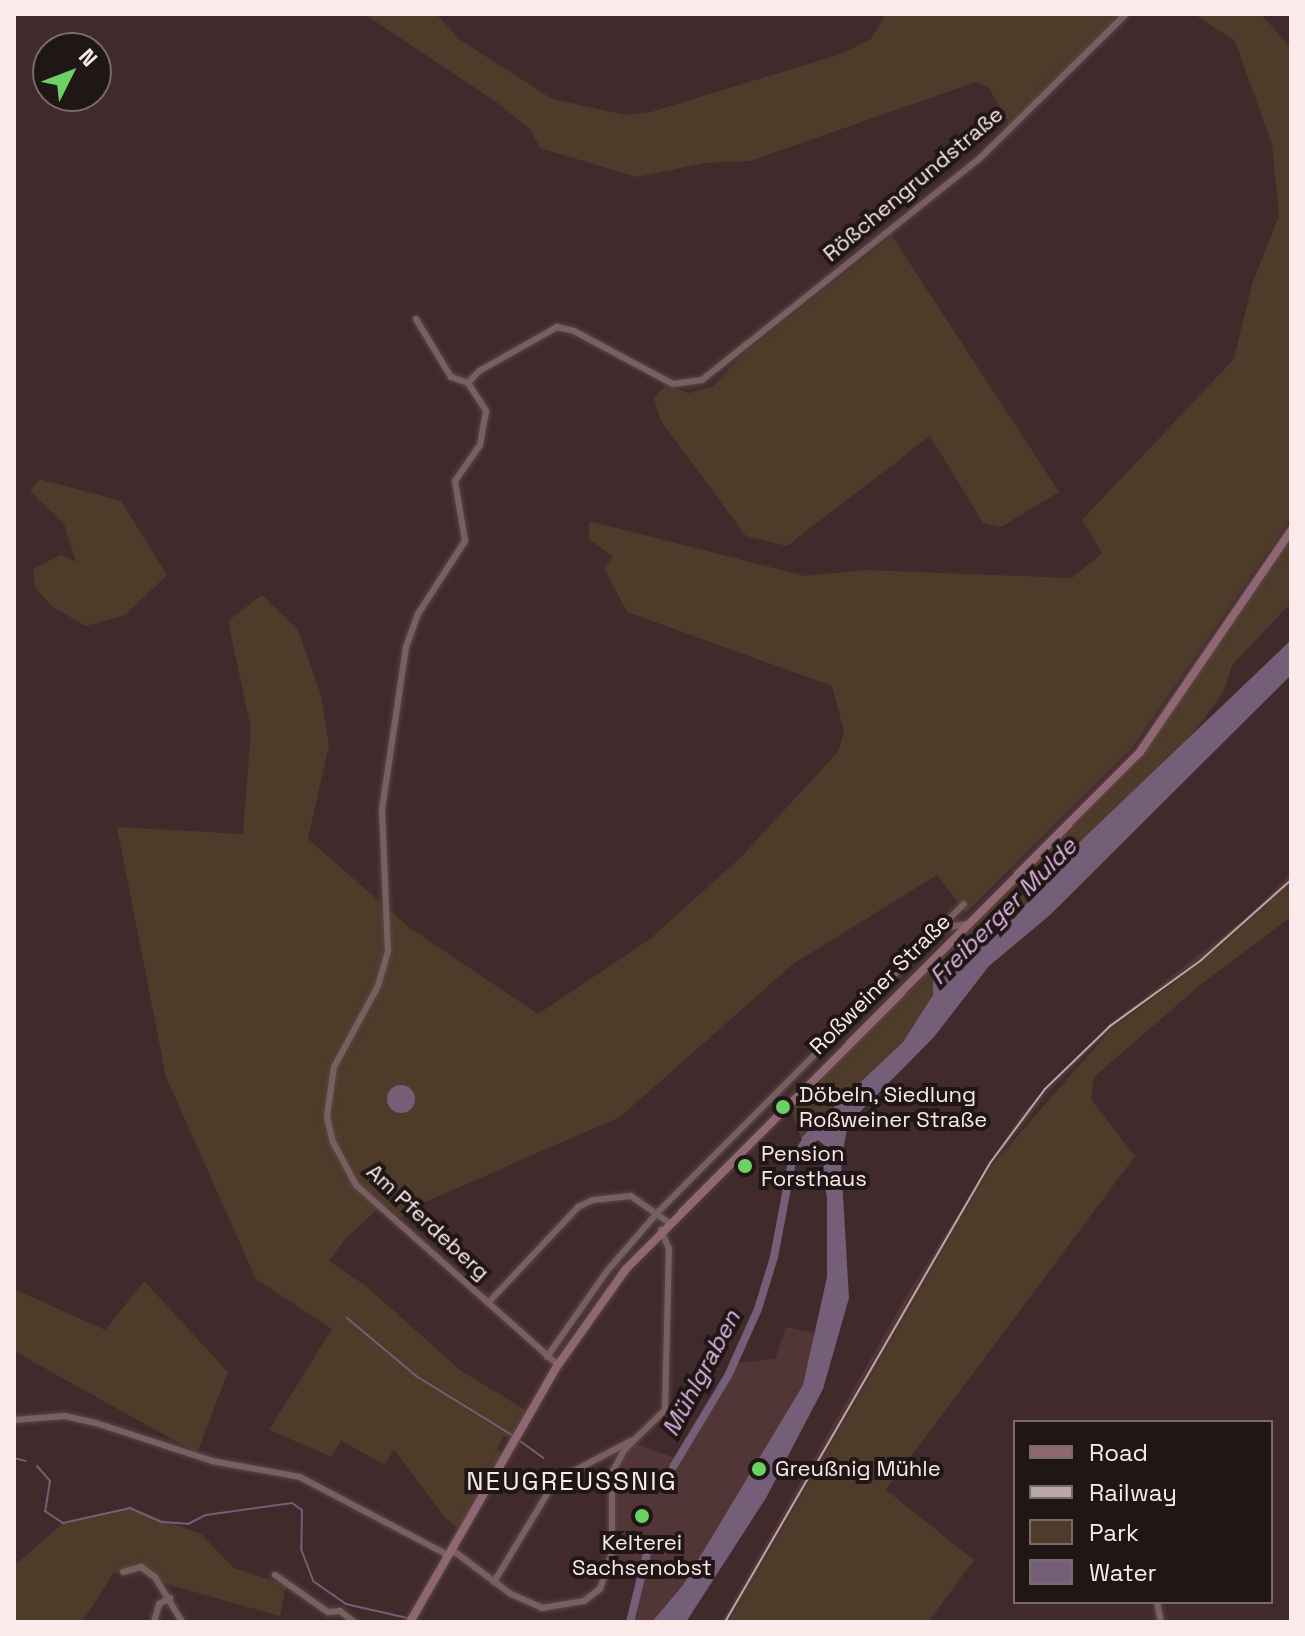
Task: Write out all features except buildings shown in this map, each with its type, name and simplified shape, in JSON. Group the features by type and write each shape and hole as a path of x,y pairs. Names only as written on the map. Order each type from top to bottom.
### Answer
{"main road":[{"name":"Roßweiner Straße","path":"411,1620 558,1365 592,1314 668,1222 1140,752 1291,531"}],"street":[{"name":"Rößchengrundstraße","path":"468,383 479,371 557,327 574,331 673,384 690,385 713,371 979,159 1126,14"},
{"path":"416,319 451,377 468,383"},
{"name":"Am Pferdeberg","path":"468,383 486,411 480,445 455,481 465,541 418,614 393,711 382,810 388,951 378,986 334,1067 327,1117 333,1142 356,1185 558,1365"},
{"path":"547,1357 607,1271 657,1213 964,904"},
{"path":"940,929 966,924"},
{"path":"757,1113 767,1123"},
{"path":"701,1168 711,1179"},
{"path":"488,1303 578,1207 621,1195 644,1202 668,1222"},
{"path":"14,1420 65,1416 212,1461 300,1477 449,1552 494,1582 542,1608 584,1601 600,1589 612,1551 612,1473 634,1440 665,1410 669,1249 661,1230"},
{"path":"494,1582 555,1481 634,1440"},
{"path":"123,1572 141,1567 155,1577 182,1622"},
{"path":"275,1575 328,1612 340,1611 354,1622"},
{"path":"154,1622 159,1604 170,1598"},
{"path":"324,1622 328,1612"}],"shaded area":[{"path":"1291,874 1291,884 1280,897 1111,1029 1048,1092 992,1165 729,1622 721,1622 907,1295 1020,1116 1109,1025 1246,918"},
{"path":"786,1327 817,1333 803,1385 683,1585 652,1622 632,1622 643,1581 610,1574 615,1551 615,1474 634,1443 680,1460 737,1363 775,1359"}],"green space":[{"path":"364,14 436,14 459,39 552,99 625,115 651,112 841,54 871,39 886,14 1124,14 1010,125 989,88 976,82 750,161 705,163 637,177 540,148 530,129 495,101"},
{"path":"1194,14 1261,14 1291,48 1291,518 1133,747 966,913 937,875 793,964 620,1117 425,1202 400,1218 387,1206 380,1207 345,1239 329,1261 366,1286 460,1370 527,1411 511,1438 504,1436 497,1450 502,1454 459,1528 446,1519 394,1450 384,1465 341,1440 332,1457 269,1430 332,1329 256,1279 166,1077 117,827 243,834 251,729 228,621 262,595 298,630 321,695 329,745 308,839 410,928 538,1014 650,939 739,859 838,752 844,732 832,686 627,612 604,568 613,557 589,539 589,521 805,576 865,570 1072,578 1102,553 1082,520 1234,359 1252,284 1279,216 1272,144 1235,41"},
{"path":"892,236 1059,492 1001,527 983,523 930,436 787,546 746,536 661,421 654,398 665,386 689,393 713,386 744,353"},
{"path":"39,479 121,501 167,575 125,615 86,626 51,606 35,587 33,569 61,555 76,562 64,524 30,491"},
{"path":"1291,536 1291,603 1232,665 1224,691 1183,747 1065,856 1015,918 955,953 933,981 933,995 903,1042 801,1138 789,1105 1142,754"},
{"path":"1291,884 1291,917 1199,986 1094,1077 1091,1100 1135,1156 886,1490 974,1560 928,1622 729,1622 992,1165 1111,1029 1201,962"},
{"path":"144,1281 228,1372 197,1453 14,1351 14,1289 105,1330"},
{"path":"130,1508 201,1534 234,1568 286,1585 280,1616 163,1583 141,1564 113,1574 82,1622 14,1622 14,1566 63,1523"}],"water":[{"path":"1291,640 1291,675 1050,915 989,966 934,1037 848,1124 841,1161 849,1298 823,1389 766,1498 686,1622 652,1622 683,1585 803,1385 827,1277 827,1196 821,1173 830,1150 818,1140 809,1147 801,1138 903,1042 933,995 933,981 955,953 1015,918 1064,857"},
{"path":"401,1085 411,1089 415,1099 411,1109 401,1113 391,1109 387,1099 391,1089"}],"waterway":[{"name":"Mühlgraben","path":"673,1467 728,1376 758,1309 774,1257 792,1162 809,1136"},
{"path":"347,1318 416,1376 512,1435"},
{"path":"520,1441 543,1458"},
{"path":"14,1458 26,1461"},
{"path":"37,1466 50,1481 45,1511 63,1523 130,1508 162,1522 188,1524 206,1515 292,1503 302,1510 301,1549 313,1581 346,1604 407,1618"},
{"name":"Mühlgraben","path":"630,1622 650,1541"}],"railway":[{"path":"725,1622 990,1163 1045,1089 1110,1026 1200,961 1291,880"}],"place":[{"name":"Döbeln, Siedlung Roßweiner Straße","path":"783,1107"},
{"name":"Pension Forsthaus","path":"745,1166"},
{"name":"Greußnig Mühle","path":"759,1469"},
{"name":"Kelterei Sachsenobst","path":"642,1516"}],"district":[{"name":"NEUGREUSSNIG","path":"572,1482"}],"water label":[{"name":"Freiberger Mulde","path":"1003,911"}]}
